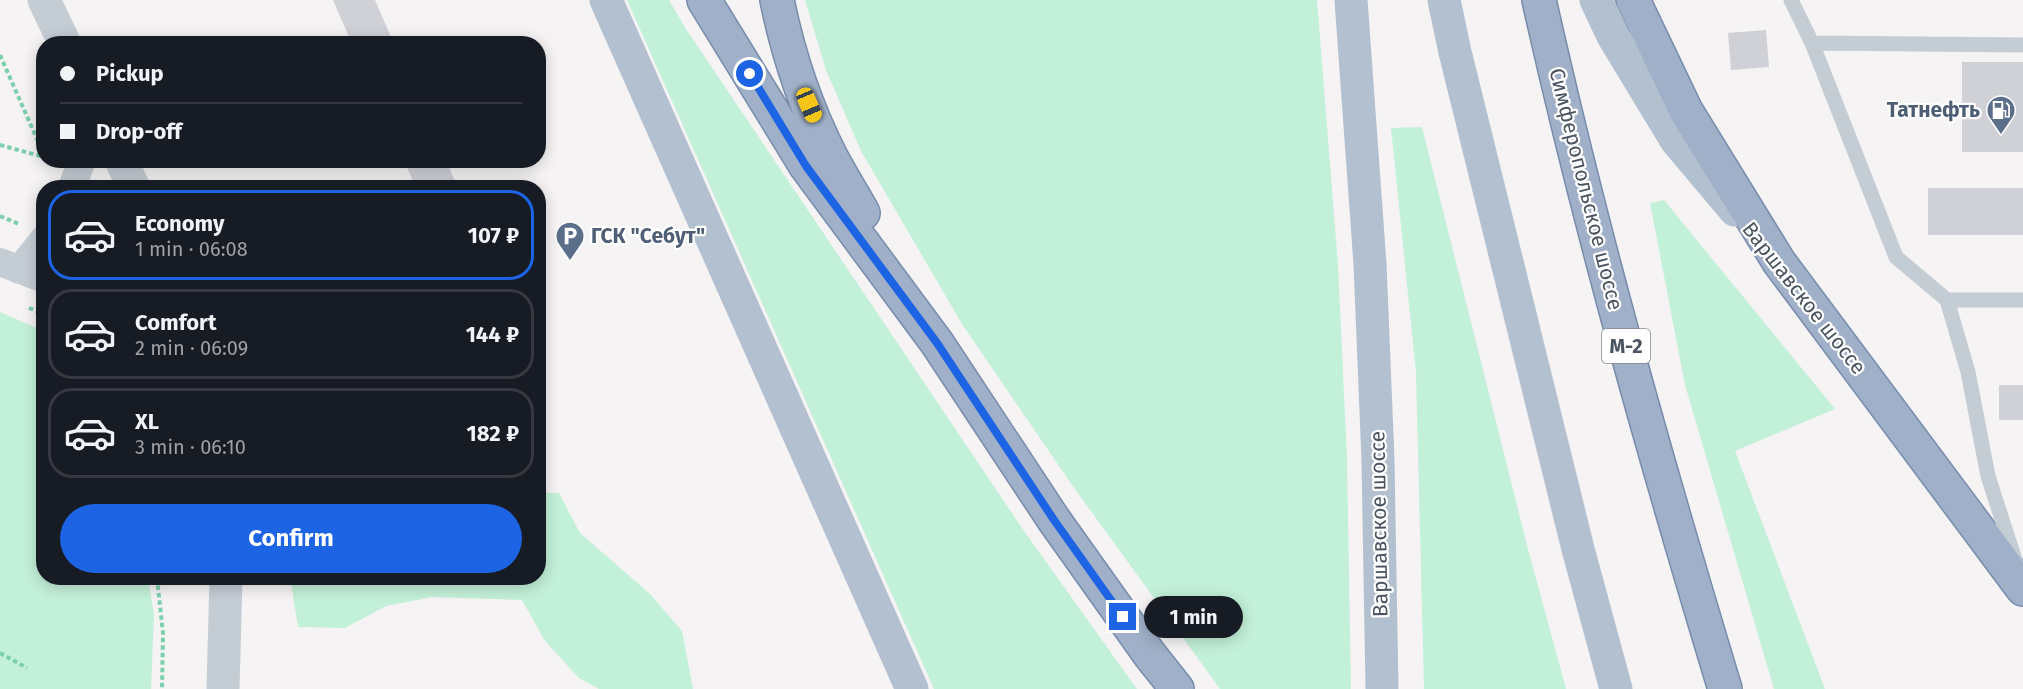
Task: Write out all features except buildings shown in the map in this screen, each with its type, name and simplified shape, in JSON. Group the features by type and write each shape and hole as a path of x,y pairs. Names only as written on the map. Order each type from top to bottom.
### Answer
{"highway":[{"path":"704,0 806,166 937,343 1054,520 1150,655 1177,689"},
{"path":"777,0 782,26 802,88 831,156 937,343"},
{"name":"Симферопольское шоссе","path":"1539,0 1603,261 1675,525 1725,689"},
{"path":"1633,0 1686,111 1779,262"},
{"name":"Варшавское шоссе","path":"1779,262 2023,590"}],"main road":[{"path":"606,0 912,689"},
{"name":"Варшавское шоссе","path":"1352,0 1370,264 1378,460 1382,689"},
{"path":"1444,0 1578,549 1616,689"},
{"name":"Варшавское шоссе","path":"1596,0 1613,36 1676,140 1779,262"}],"street":[{"path":"44,0 61,36"},
{"path":"21,270 36,250"},
{"path":"223,689 226,585"}],"lane":[{"path":"1791,0 1812,43 1896,257 1947,300 1968,372 1988,476 2023,583"},
{"path":"1812,43 2023,45"},
{"path":"1947,300 2023,300"}],"path":[{"path":"0,55 36,138"},
{"path":"0,145 36,154"},
{"path":"158,585 163,633 162,689"},
{"path":"0,653 27,668"}],"green space":[{"path":"627,0 669,0 686,29 1024,531 1137,689 934,689"},
{"path":"805,0 1317,0 1338,265 1347,458 1351,689 1220,689 1072,485 962,324 861,151 826,70"},
{"path":"1422,127 1528,549 1566,689 1424,689 1416,373 1391,128"},
{"path":"1664,200 1835,409 1735,451 1825,689 1774,689 1685,385 1650,203"},
{"path":"0,312 36,328 36,585 149,585 154,615 151,689 0,689"},
{"path":"546,493 559,493 580,533 650,594 682,631 693,689 599,689 579,678 545,641 522,600 432,597 386,606 345,628 298,627 291,585 546,585"}],"place":[{"name":"Татнефть","path":"2001,136"},
{"name":"ГСК \"Себут\"","path":"570,262"}],"route":[{"path":"750,74 806,166 937,343 1054,520 1123,617"}]}
